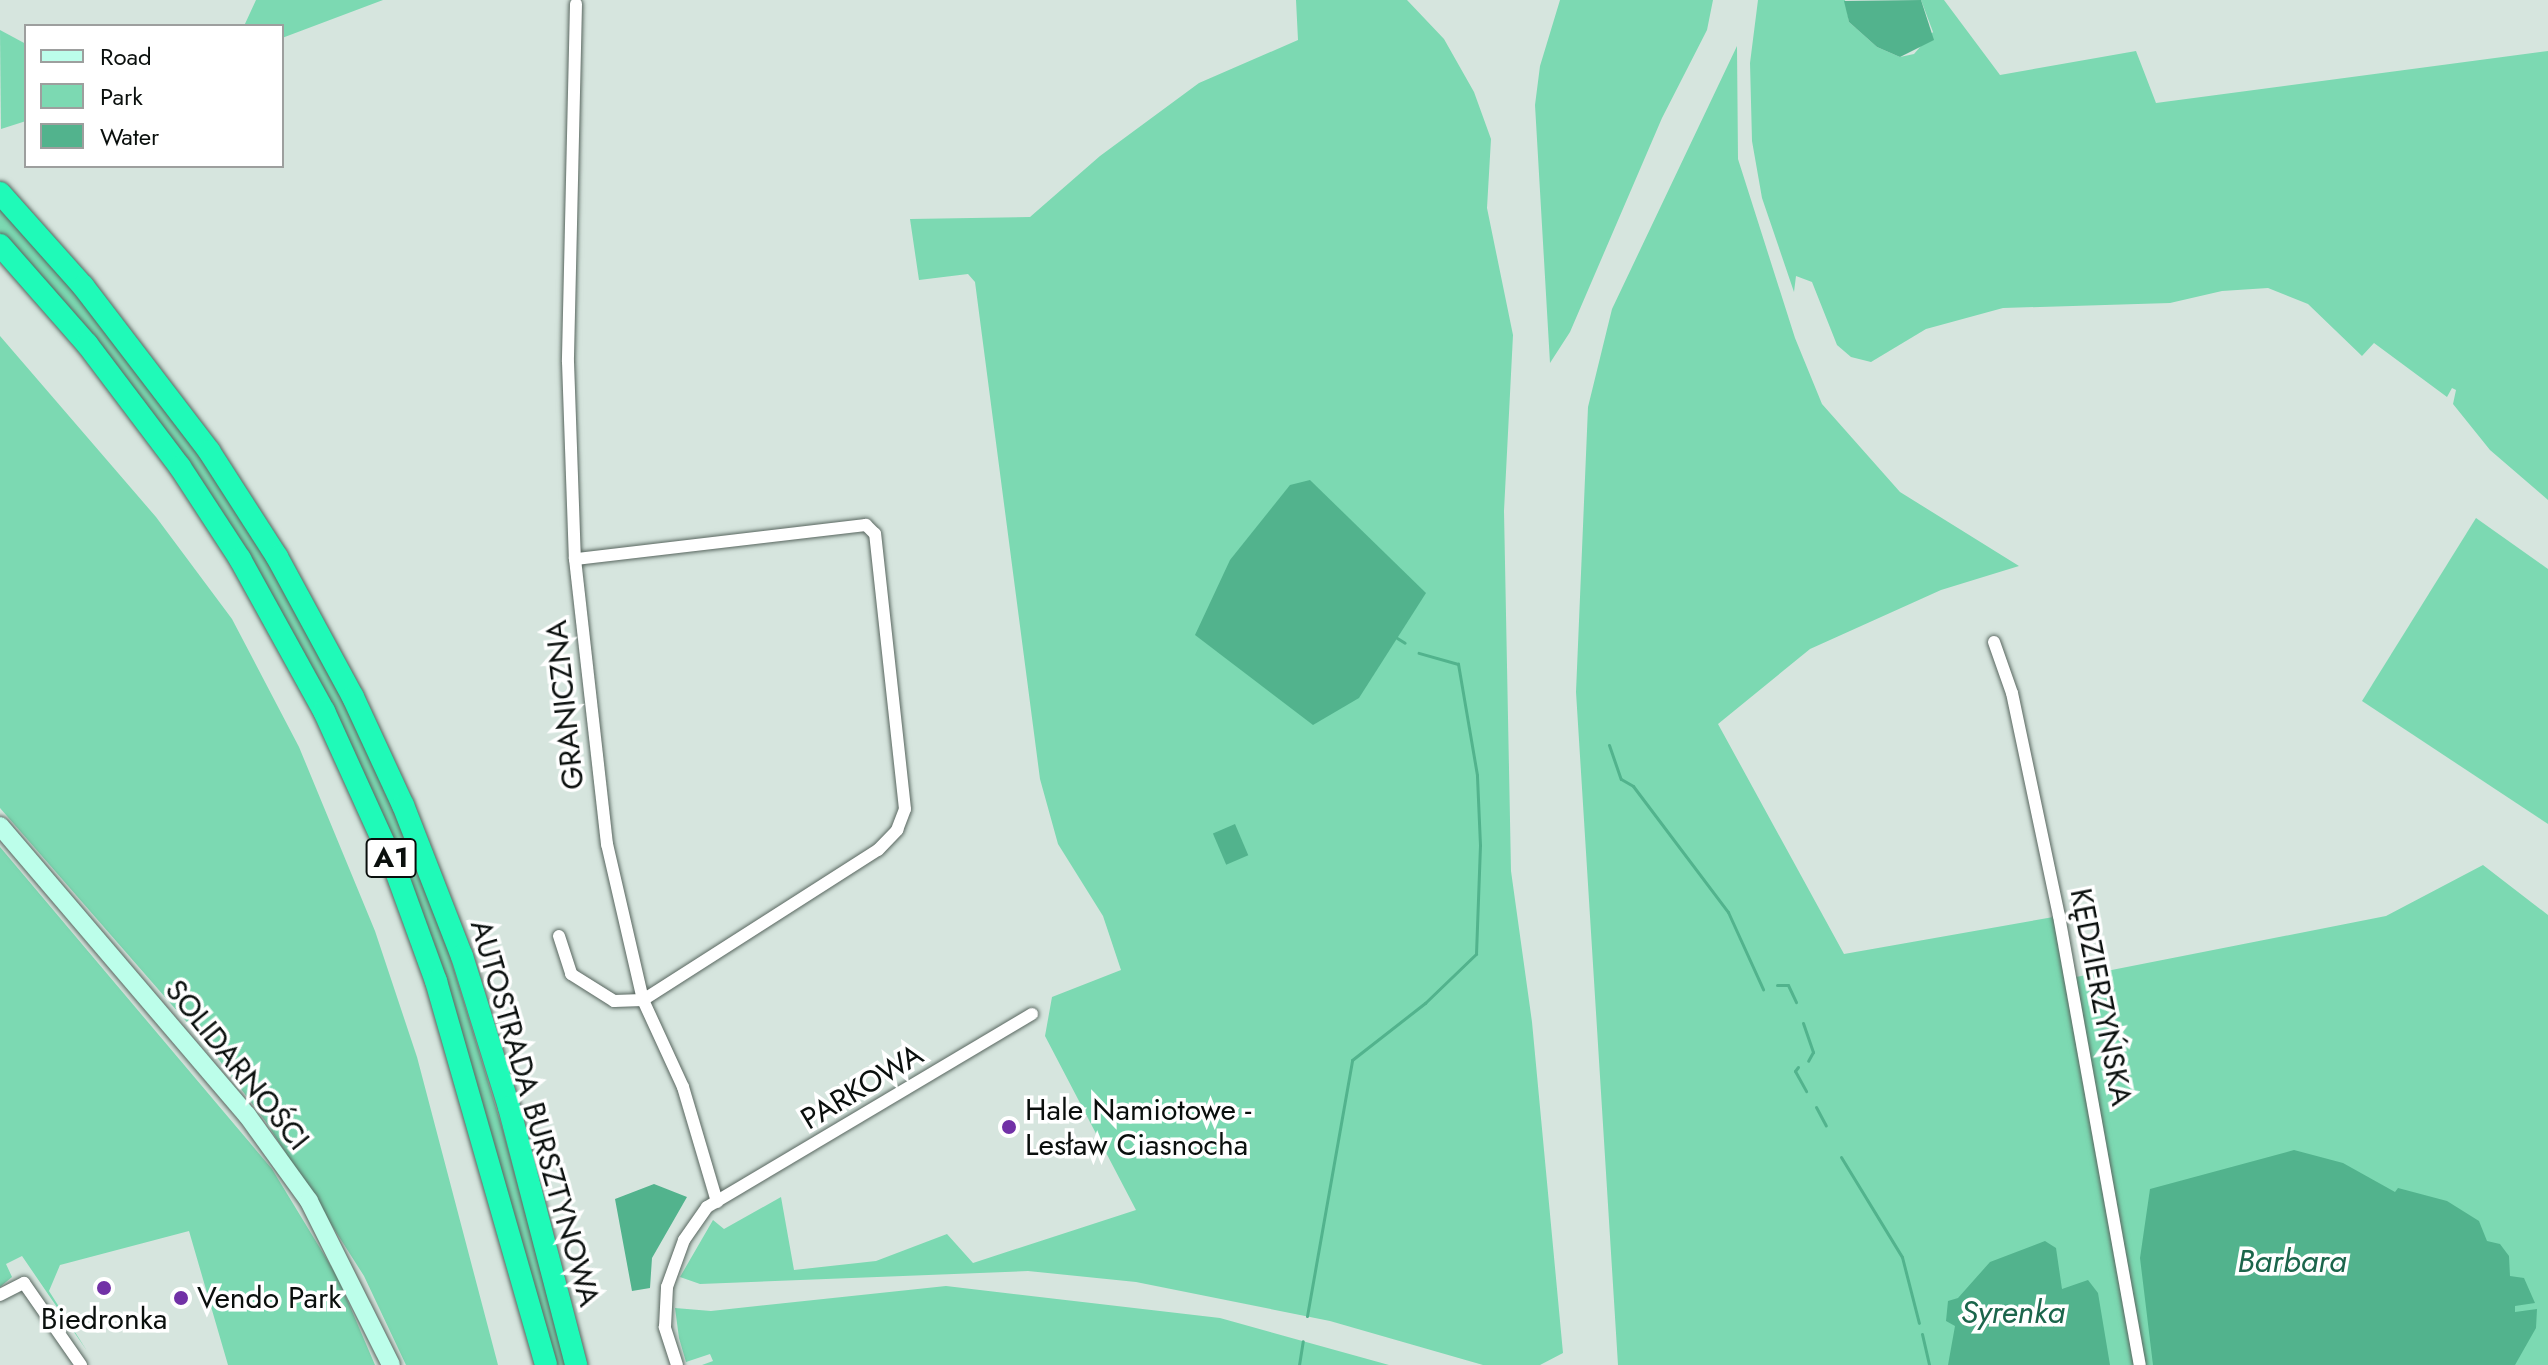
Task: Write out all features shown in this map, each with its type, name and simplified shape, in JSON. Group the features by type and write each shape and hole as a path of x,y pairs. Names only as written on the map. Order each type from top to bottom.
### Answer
{"highway":[{"name":"AUTOSTRADA BURSZTYNOWA","path":"4,198 83,286 209,451 277,557 353,697 403,805 462,956 509,1107 576,1365"},
{"name":"AUTOSTRADA BURSZTYNOWA","path":"0,245 87,344 180,467 279,626 342,746 436,981 546,1365"}],"street":[{"name":"GRANICZNA","path":"576,4 568,346 575,559 607,844 643,1000 683,1087 717,1202"},
{"path":"559,936 571,974 614,1001 643,1000 878,850 897,830 905,809 875,534 866,525 575,559"},
{"name":"KĘDZIERZYŃSKA","path":"1994,642 2012,693 2059,916 2140,1365"},
{"name":"SOLIDARNOŚCI","path":"0,826 247,1115 309,1201 391,1365"},
{"name":"PARKOWA","path":"717,1202 1032,1014"},
{"path":"677,1365 665,1327 672,1266 695,1224 717,1202"},
{"path":"0,1295 24,1283 81,1365"}],"green space":[{"path":"256,0 383,0 284,37 284,24 245,24"},
{"path":"1296,0 1407,0 1444,39 1474,92 1491,139 1487,208 1513,335 1504,511 1511,871 1532,1022 1563,1353 1540,1365 1483,1365 1330,1321 1136,1282 1028,1271 700,1284 680,1277 713,1220 724,1229 781,1197 794,1270 876,1261 947,1234 973,1263 1136,1210 1045,1036 1052,997 1121,970 1103,916 1058,844 1040,779 975,282 968,274 919,280 910,219 1030,217 1100,156 1199,83 1298,40"},
{"path":"1560,0 1713,0 1707,30 1662,118 1570,332 1550,363 1535,105 1540,66"},
{"path":"1758,0 1845,0 1849,22 1877,47 1900,57 1914,54 1933,32 1921,0 1944,0 2000,75 2136,51 2156,103 2548,51 2548,500 2490,450 2453,404 2456,390 2452,388 2447,397 2374,343 2362,356 2308,304 2268,288 2222,291 2170,303 2003,308 1926,329 1871,362 1851,357 1837,345 1812,282 1796,276 1794,292 1762,198 1752,141 1750,63"},
{"path":"0,30 24,43 24,122 1,129"},
{"path":"1737,46 1738,159 1795,338 1822,404 1900,492 2019,566 1941,590 1810,649 1718,724 1844,954 2059,916 2071,978 2386,916 2483,865 2548,915 2548,1365 1618,1365 1576,692 1588,407 1612,309"},
{"path":"0,204 155,390 269,561 343,694 432,898 504,1134 566,1365 554,1365 466,1048 327,700 36,273 0,233"},
{"path":"0,336 156,517 232,619 299,747 375,931 417,1057 498,1365 406,1365 364,1276 266,1122 213,1052 0,808"},
{"path":"2476,518 2548,569 2548,824 2362,701"},
{"path":"0,847 272,1169 337,1276 375,1365 228,1365 189,1231 60,1265 49,1291 87,1351 22,1256 6,1264 12,1277 0,1287"},
{"path":"946,1286 1220,1318 1389,1365 702,1365 713,1361 710,1354 686,1362 679,1338 675,1308 711,1311"}],"water":[{"path":"1921,0 1934,40 1900,57 1877,47 1849,22 1844,1"},
{"path":"1310,480 1426,593 1359,698 1313,725 1195,635 1230,560 1290,485"},
{"path":"1235,824 1248,855 1226,865 1213,833"},
{"name":"Barbara","path":"2294,1150 2343,1163 2395,1192 2398,1188 2447,1201 2479,1221 2487,1241 2500,1244 2509,1256 2510,1276 2524,1278 2535,1303 2515,1306 2515,1312 2537,1309 2536,1328 2515,1365 2153,1365 2140,1258 2150,1189"},
{"path":"654,1184 687,1197 652,1258 650,1288 632,1291 615,1199"},
{"name":"Syrenka","path":"2045,1241 2056,1248 2062,1289 2088,1280 2098,1293 2110,1365 1948,1365 1955,1326 1946,1321 1948,1301 1958,1298 1990,1262"}],"waterway":[{"path":"1397,638 1405,643"},
{"path":"1307,1316 1352,1060 1425,1003 1476,954 1480,845 1477,775 1458,664 1419,653"},
{"path":"1609,745 1621,779 1633,786 1728,912 1763,989"},
{"path":"1777,985 1788,985 1796,1002"},
{"path":"1803,1023 1813,1052 1808,1061"},
{"path":"1798,1067 1795,1071 1806,1091"},
{"path":"1816,1107 1826,1126"},
{"path":"1841,1157 1902,1257 1919,1323"},
{"path":"1922,1334 1929,1365"},
{"path":"1299,1365 1303,1341"}],"place":[{"name":"Hale Namiotowe - Lesław Ciasnocha","path":"1009,1127"},
{"name":"Biedronka","path":"104,1288"},
{"name":"Vendo Park","path":"181,1298"}]}
